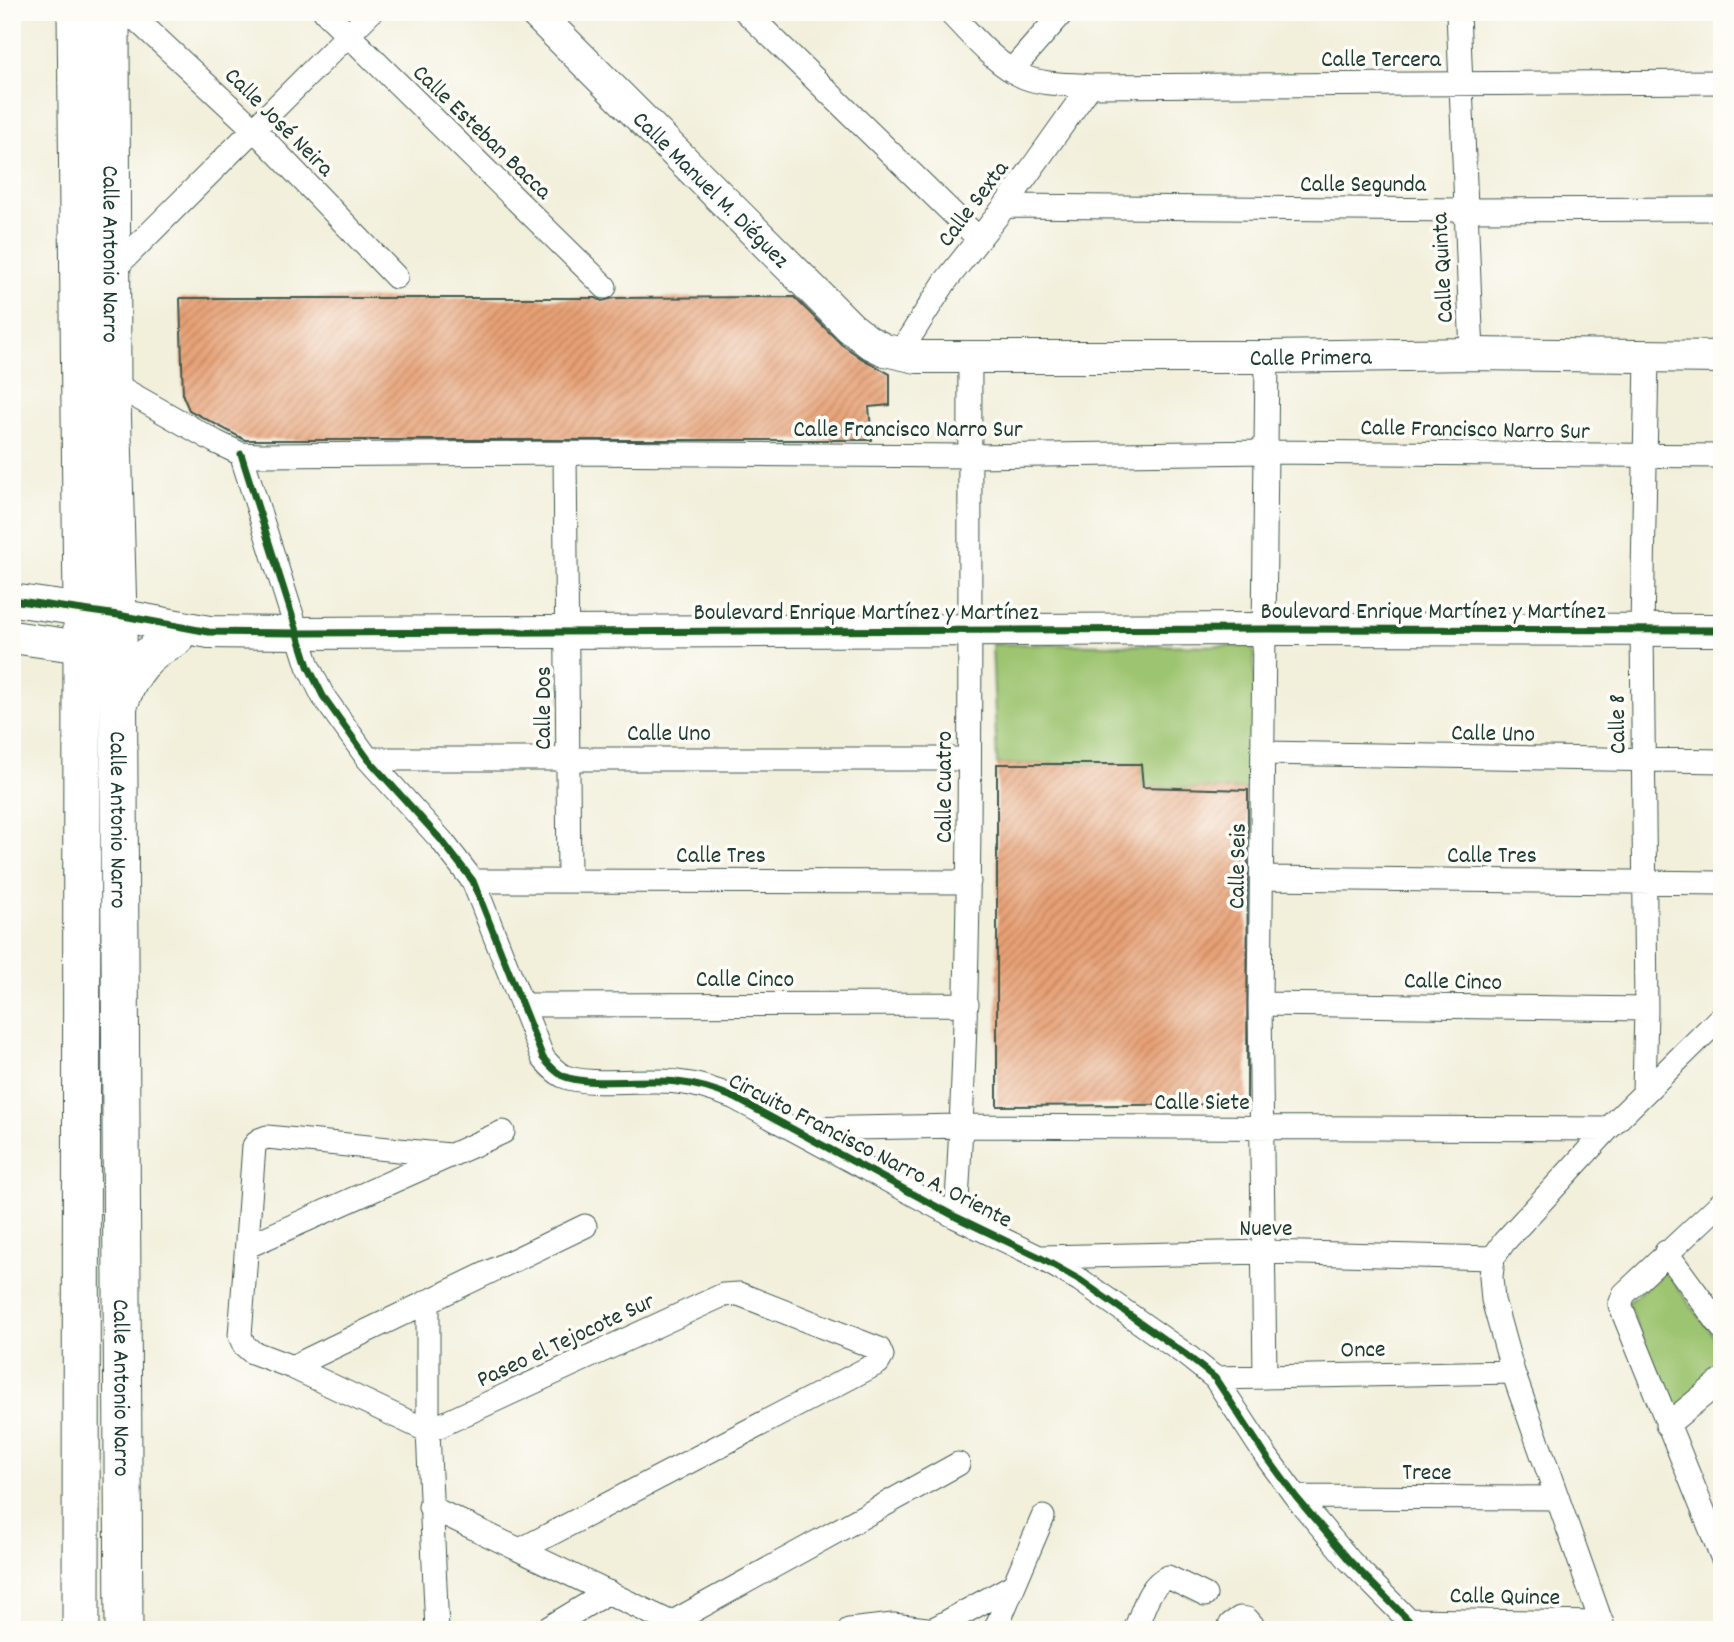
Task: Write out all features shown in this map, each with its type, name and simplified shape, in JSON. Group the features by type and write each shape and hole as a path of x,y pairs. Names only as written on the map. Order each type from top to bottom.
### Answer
{"main road":[{"name":"Calle Antonio Narro","path":"76,12 82,609 106,636 118,706 124,1630"},
{"name":"Calle Antonio Narro","path":"81,1630 113,270 126,14"},
{"path":"118,706 129,680 142,660 154,650 192,635"}],"street":[{"name":"Calle Esteban Bacca","path":"325,12 605,288"},
{"path":"113,270 371,12"},
{"name":"Calle Manuel M. Diéguez","path":"535,12 850,327 869,342 899,354"},
{"path":"746,12 979,239"},
{"name":"Calle Tercera","path":"949,12 999,61 1024,77 1041,82 1090,86 1722,82"},
{"path":"1012,70 1063,12"},
{"name":"Calle Quinta","path":"1458,12 1472,354"},
{"name":"Calle José Neira","path":"126,14 254,129 396,277"},
{"name":"Calle Sexta","path":"899,354 945,282 1005,206 1090,86"},
{"name":"Calle Segunda","path":"1005,206 1722,209"},
{"name":"Calle Primera","path":"899,354 970,358 1267,358 1472,354 1722,357"},
{"name":"Calle 8","path":"1644,1092 1646,1009 1642,629 1647,356"},
{"name":"Calle Cuatro","path":"956,1216 967,1004 969,882 970,358"},
{"name":"Calle Seis","path":"1265,1376 1259,1004 1267,358"},
{"name":"Calle Francisco Narro Sur","path":"112,383 241,453 275,455 565,453 970,456 1267,452 1722,456"},
{"name":"Circuito Francisco Narro A. Oriente","path":"241,453 296,634 323,696 368,759 442,841 472,881 543,1058 550,1067 563,1076 579,1080 676,1081 705,1086 735,1098 1080,1280 1215,1378 1296,1497 1350,1560 1413,1625"},
{"name":"Calle Dos","path":"565,453 569,879"},
{"path":"12,600 82,609"},
{"name":"Boulevard Enrique Martínez y Martínez","path":"12,637 970,630 1722,630"},
{"name":"Calle Uno","path":"1264,753 1722,761"},
{"name":"Calle Uno","path":"368,759 969,759"},
{"name":"Calle Tres","path":"1262,878 1722,883"},
{"name":"Calle Tres","path":"472,881 569,879 969,882"},
{"name":"Calle Cinco","path":"524,1005 967,1004"},
{"name":"Calle Cinco","path":"1259,1004 1646,1009"},
{"path":"1603,1626 1513,1372 1493,1300 1493,1258 1504,1242 1608,1129 1722,1016"},
{"name":"Calle Siete","path":"796,1129 962,1126 1608,1129"},
{"path":"248,1246 503,1132"},
{"path":"428,1431 292,1367 252,1352 244,1345 240,1336 254,1146 267,1136 449,1155"},
{"path":"1722,1202 1666,1252 1620,1299 1623,1315 1667,1425 1715,1524 1722,1558"},
{"path":"292,1367 585,1226"},
{"name":"Nueve","path":"1039,1257 1265,1252 1493,1258"},
{"path":"1666,1252 1722,1328"},
{"name":"Paseo el Tejocote Sur","path":"428,1431 723,1295 739,1294 879,1349 883,1356 878,1363 520,1550"},
{"path":"428,1301 430,1507 437,1630"},
{"name":"Once","path":"1215,1378 1513,1372"},
{"path":"1667,1425 1722,1380"},
{"path":"430,1507 678,1626 958,1464"},
{"name":"Trece","path":"1296,1497 1558,1498"},
{"path":"995,1630 1043,1517"},
{"path":"1135,1630 1153,1587 1160,1580 1168,1577 1205,1595"},
{"path":"849,1630 893,1625 933,1629 1012,1586"},
{"path":"545,1630 608,1592"},
{"path":"1228,1630 1231,1624 1240,1618 1247,1619 1252,1630"},
{"name":"Calle Quince","path":"1413,1625 1603,1626"}],"green space":[{"path":"992,644 1254,646 1256,790 1143,787 1141,764 997,764"},
{"path":"1666,1271 1722,1347 1722,1371 1673,1411 1627,1303"}],"building":[{"path":"794,297 841,344 890,374 890,405 869,407 872,440 245,440 189,410 183,396 180,298 596,298 602,301 614,298"},
{"path":"997,764 1141,764 1143,787 1248,790 1247,1104 997,1106"}],"cycle path":[{"path":"241,454 308,666 323,696 368,759 442,841 473,881 543,1058 552,1068 563,1076 587,1081 677,1082 728,1095 1080,1280 1215,1378 1296,1497 1350,1561 1418,1630"},
{"path":"12,600 118,615 209,632 1722,630"}]}
